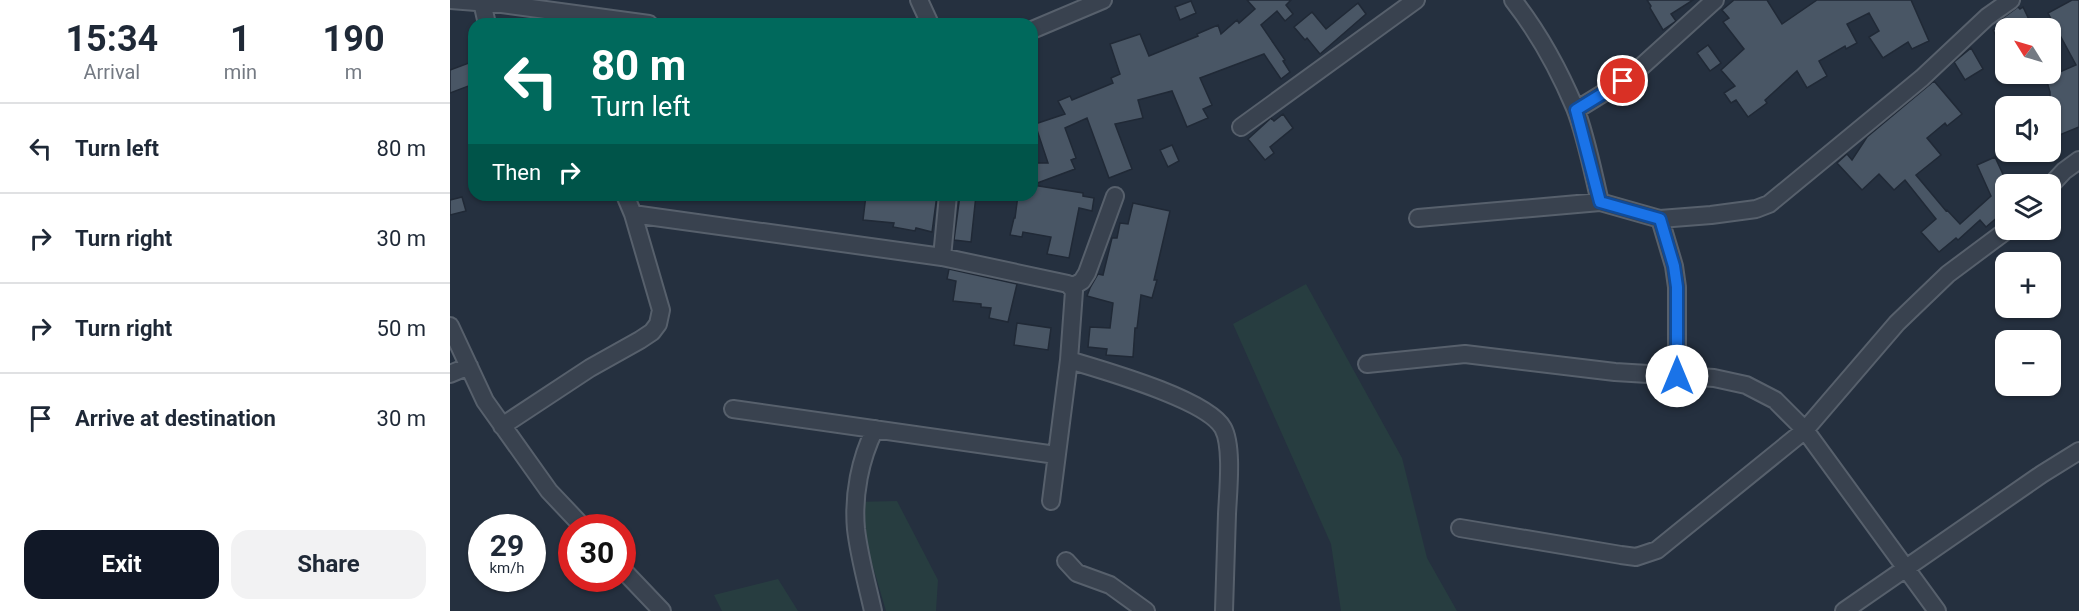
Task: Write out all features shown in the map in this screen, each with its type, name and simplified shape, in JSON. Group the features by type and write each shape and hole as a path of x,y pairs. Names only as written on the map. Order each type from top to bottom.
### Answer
{"street":[{"path":"450,0 482,2 548,17 583,8 624,18"},
{"path":"919,0 927,18"},
{"path":"1038,27 1103,0"},
{"path":"1241,127 1416,0"},
{"path":"1513,0 1527,18 1576,110 1600,202"},
{"path":"1576,110 1641,67 1715,0"},
{"path":"1418,218 1600,202 1660,219 1756,209 1769,204 1922,78 1987,17 2012,0"},
{"path":"482,2 486,18"},
{"path":"2061,174 2079,160"},
{"path":"1072,287 1082,281 1087,273 1115,196"},
{"path":"502,426 590,368 640,340 652,332 658,324 662,310 628,201"},
{"path":"942,257 947,201"},
{"path":"633,214 942,257 1064,282 1072,287 1074,291 1069,360 1051,501"},
{"path":"1660,219 1674,266 1677,287 1677,376"},
{"path":"1460,528 1636,557 1657,550 1805,430 1897,323 1948,274 1995,239"},
{"path":"450,326 485,401 549,491 571,514"},
{"path":"1366,364 1465,354 1616,372 1714,378 1746,385 1775,400 1805,430 1936,611"},
{"path":"1069,360 1148,385 1198,407 1213,416 1222,426 1227,437 1229,470 1224,611"},
{"path":"450,374 469,366"},
{"path":"732,409 1056,455"},
{"path":"873,611 856,528 862,460 874,429"},
{"path":"1844,611 2042,474 2079,451"},
{"path":"1066,561 1077,573 1110,585 1146,611"},
{"path":"636,584 662,611"}],"green space":[{"path":"1306,284 1402,458 1427,558 1457,611 1341,611 1331,544 1233,324"},
{"path":"897,501 938,580 936,611 886,611 854,502"},
{"path":"778,579 798,611 722,611 714,595"}],"building":[{"path":"1247,0 1291,0 1286,5 1293,14 1285,21 1277,11 1261,25 1285,60 1283,61 1290,72 1281,79 1264,54 1200,78 1212,105 1203,109 1208,118 1187,127 1172,91 1138,100 1143,118 1115,124 1132,169 1109,178 1087,118 1065,128 1076,158 1071,160 1075,169 1038,183 1038,163 1048,163 1038,133 1038,123 1065,114 1058,101 1070,96 1072,100 1113,83 1111,78 1120,74 1110,44 1140,34 1149,56 1198,36 1197,34 1218,25 1221,34 1237,20 1239,23 1255,9"},
{"path":"1647,0 1693,0 1671,14 1676,21 1663,30"},
{"path":"1734,0 1767,0 1782,24 1817,0 1911,0 1929,41 1912,49 1908,42 1883,58 1869,37 1879,31 1869,13 1847,24 1857,43 1846,49 1845,46 1819,61 1827,76 1807,88 1797,71 1765,100 1767,103 1748,117 1736,100 1731,103 1724,93 1735,86 1721,70 1744,49 1723,22 1729,18 1722,10"},
{"path":"2072,0 2079,0 2079,127 2061,134 2061,96 2050,96 2048,84 2061,84 2061,72 2076,65 2061,37 2061,18 2051,18 2048,13"},
{"path":"1191,1 1196,13 1180,20 1175,7"},
{"path":"1358,3 1366,14 1320,54 1294,27 1312,12 1326,29"},
{"path":"2018,7 2020,9 2023,7 2028,18 2003,18"},
{"path":"1708,45 1721,63 1710,71 1697,53"},
{"path":"1971,48 1983,69 1965,80 1954,62"},
{"path":"468,63 468,86 450,93 450,70"},
{"path":"1934,81 1962,114 1947,126 1945,123 1927,138 1941,155 1916,175 1960,224 1991,196 1977,165 1995,157 1995,162 1997,162 2003,174 1995,174 1995,219 1986,227 1980,220 1958,240 1956,238 1939,252 1921,232 1936,219 1905,180 1894,190 1879,174 1862,190 1837,163 1847,154 1852,160 1867,137"},
{"path":"1283,114 1293,128 1270,147 1274,153 1265,160 1248,139 1271,118 1274,121"},
{"path":"1172,145 1179,161 1168,167 1160,150"},
{"path":"1038,186 1083,193 1083,196 1094,198 1092,211 1079,208 1069,258 1047,254 1051,237 1023,232 1022,237 1010,235 1017,201 1038,201"},
{"path":"462,197 466,211 450,215 450,200"},
{"path":"865,201 936,201 932,232 916,228 915,231 893,227 894,223 863,220"},
{"path":"959,201 975,201 971,242 954,240"},
{"path":"1133,203 1170,211 1152,298 1141,295 1133,357 1106,355 1107,349 1088,347 1090,327 1110,328 1113,303 1087,296 1098,274 1103,275 1112,238 1117,238 1120,223 1128,224"},
{"path":"949,269 1017,284 1008,322 989,318 991,308 981,307 981,304 953,301 956,281 947,279"},
{"path":"1017,323 1051,328 1048,350 1014,345"}],"route":[{"path":"1623,81 1576,110 1600,202 1660,219 1674,266 1677,287 1677,376"}]}
